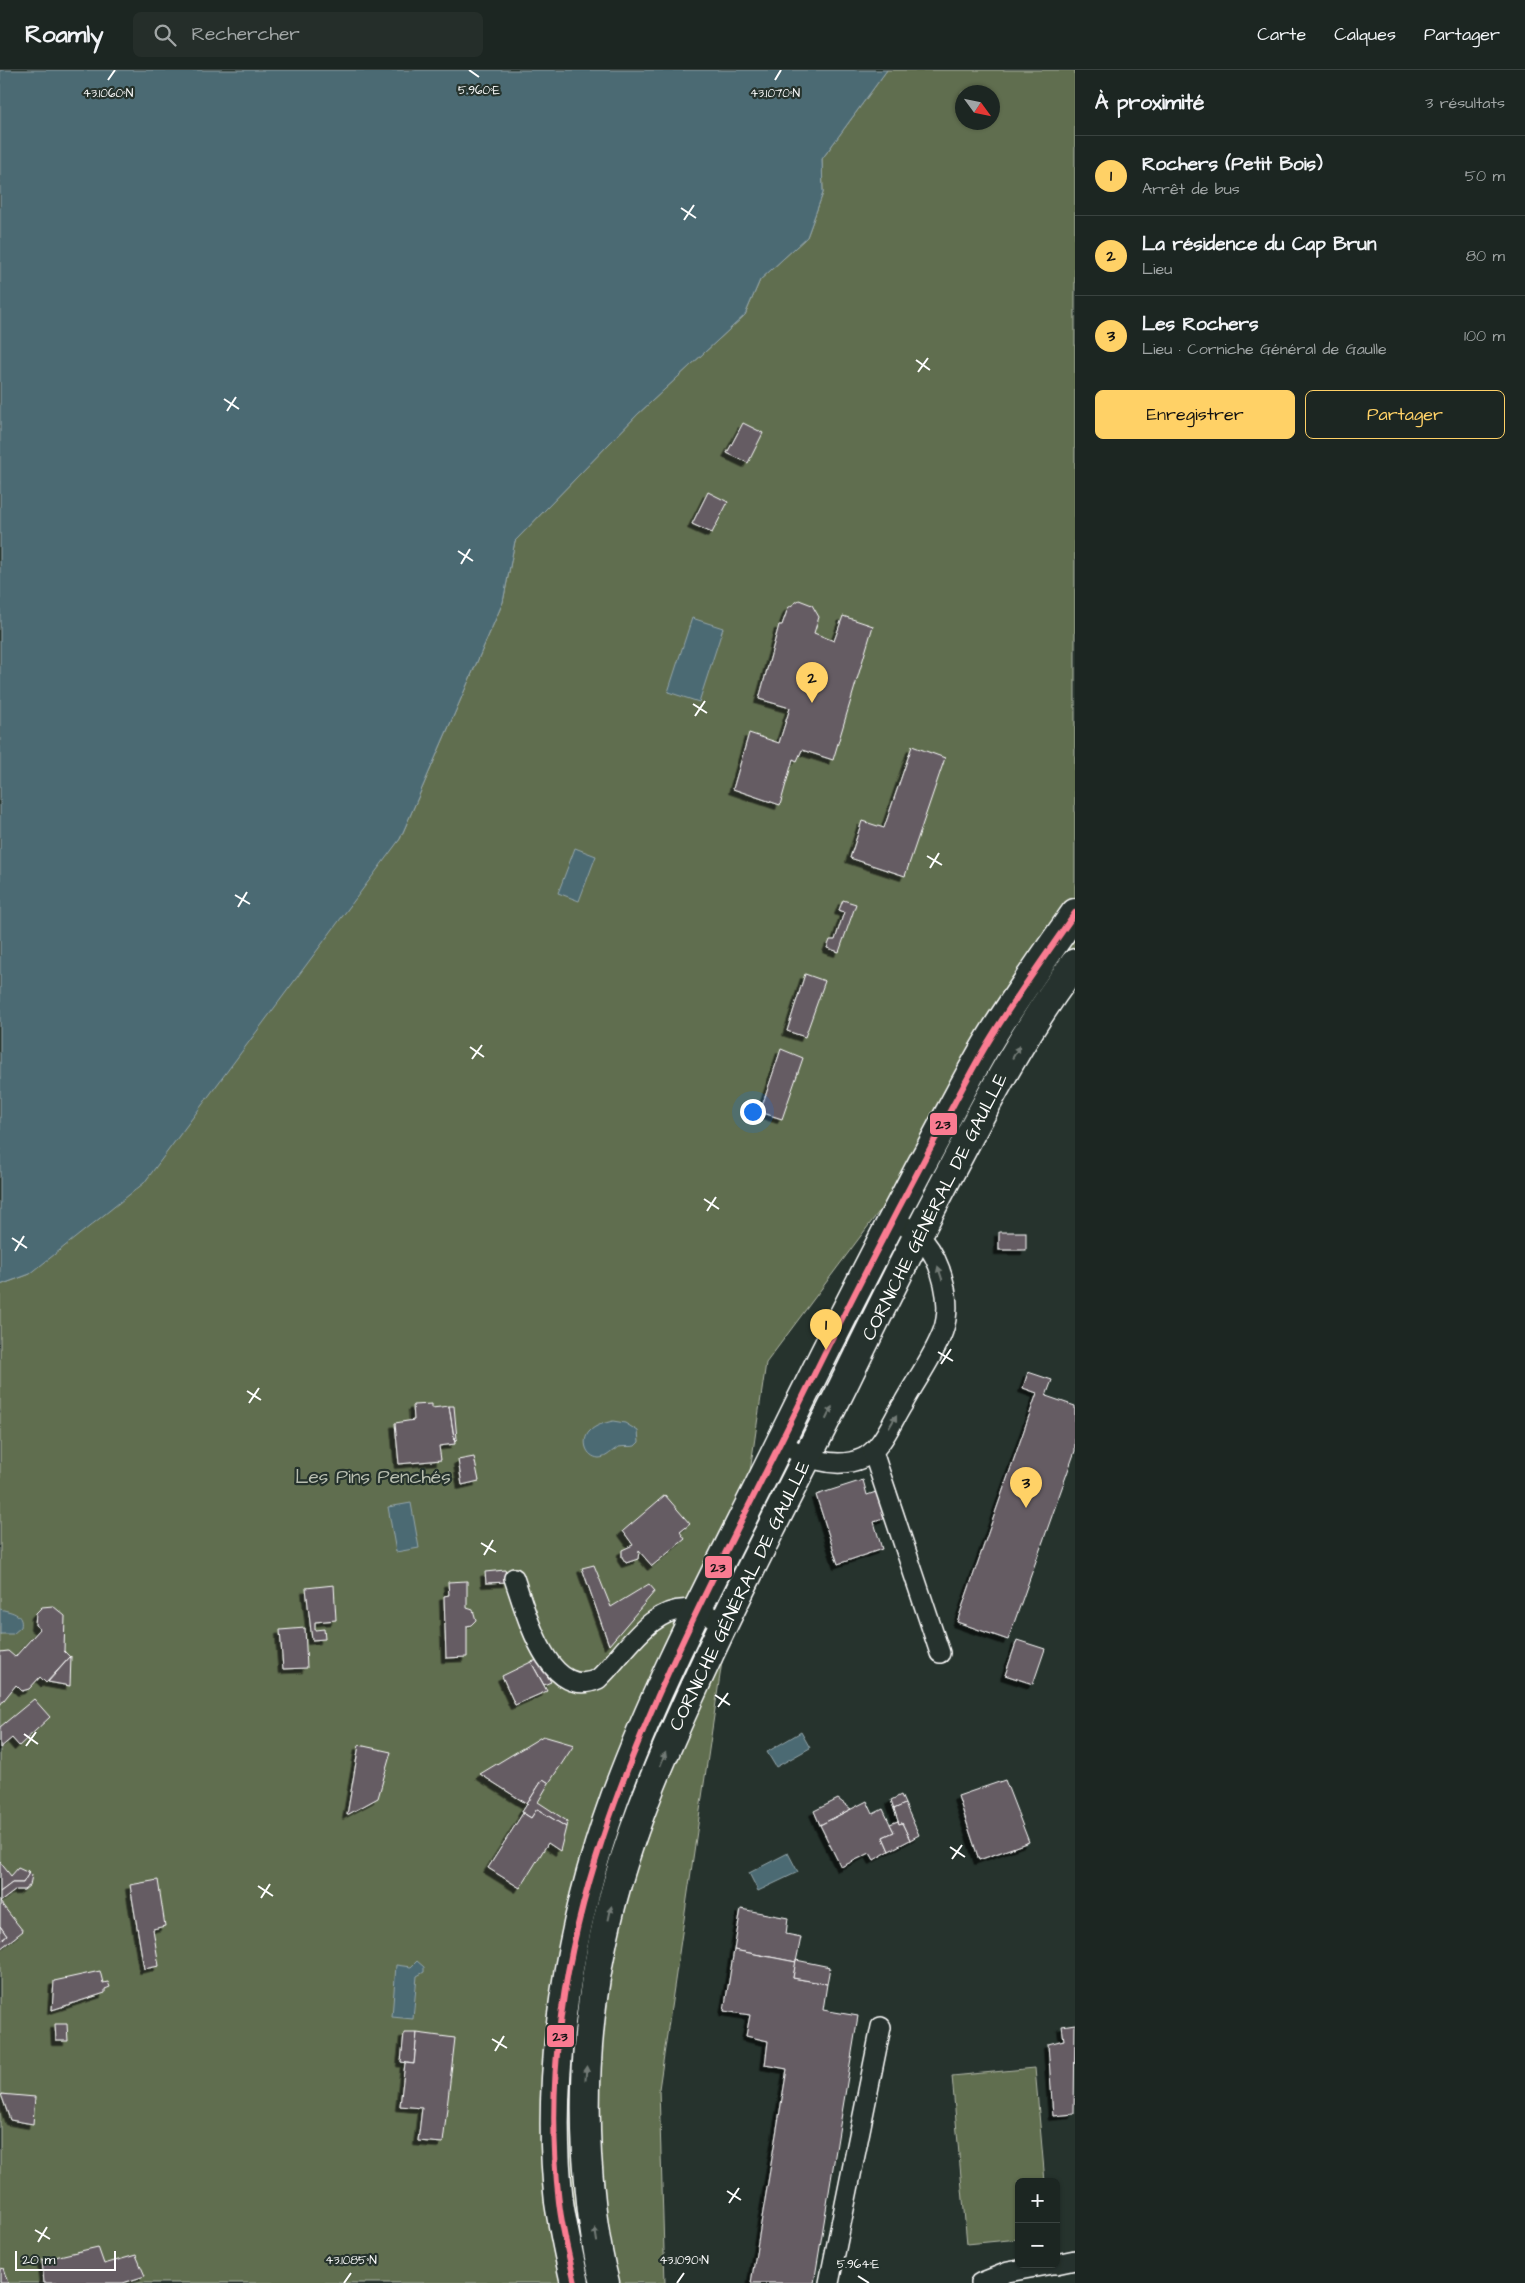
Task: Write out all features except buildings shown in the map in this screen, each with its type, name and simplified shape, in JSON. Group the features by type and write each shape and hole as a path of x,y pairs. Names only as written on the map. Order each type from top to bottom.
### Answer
{"main road":[{"name":"CORNICHE GÉNÉRAL DE GAULLE","path":"575,2283 560,2202 556,2119 560,2039 570,1966 592,1871 616,1796 650,1711 696,1612 893,1219 988,1044 1022,989 1075,914"},
{"name":"CORNICHE GÉNÉRAL DE GAULLE","path":"605,2283 591,2200 585,2124 588,2045 598,1972 618,1882 644,1807 680,1717 724,1622 918,1234 989,1098 1046,1002 1075,963"}],"lane":[{"path":"780,1443 806,1457 828,1463 839,1464 863,1458 873,1452 936,1346 946,1318 947,1304 941,1273 924,1240 918,1234 893,1219"},
{"path":"873,1452 940,1652"},
{"path":"514,1578 544,1654 561,1676 571,1681 591,1682 598,1679 642,1630 662,1616 684,1610 696,1612 724,1622"},
{"path":"829,2283 881,2028"},
{"path":"1060,2263 1075,2260"},
{"path":"980,2283 1008,2272 1030,2268"}],"green space":[{"name":"Les Pins Penchés","path":"887,70 1075,70 1075,949 766,1363 659,2089 665,2283 0,2283 0,1285 30,1274 400,839 503,602 515,541 638,414 745,315 760,280 807,237 823,193 822,159"},
{"path":"1035,2068 1045,2178 1015,2178 1015,2239 967,2244 952,2076"}],"water":[{"path":"0,70 887,70 822,159 823,193 807,237 760,280 745,315 638,414 515,541 503,602 400,839 144,1183 30,1274 0,1285"},
{"path":"692,618 723,628 699,702 668,692"},
{"path":"575,848 596,856 579,901 558,893"},
{"path":"613,1421 625,1423 638,1431 639,1442 635,1446 619,1447 602,1458 591,1455 585,1444 589,1432 600,1425"},
{"path":"411,1503 419,1548 396,1552 388,1507"},
{"path":"0,1609 12,1612 20,1619 21,1627 13,1634 0,1634"},
{"path":"801,1732 810,1748 776,1767 767,1752"},
{"path":"788,1853 798,1872 758,1891 749,1873"},
{"path":"417,1961 424,1967 424,1972 417,1976 413,2019 392,2017 396,1965 411,1967"}],"transit line":[{"name":"23","path":"575,2283 559,2202 554,2097 564,1994 586,1895 617,1798 655,1702 698,1608 878,1247 987,1044 1075,913"}],"place":[{"name":"La résidence du Cap Brun","path":"812,703"},
{"name":"Rochers (Petit Bois)","path":"826,1350"},
{"name":"Les Rochers","path":"1026,1508"}]}
